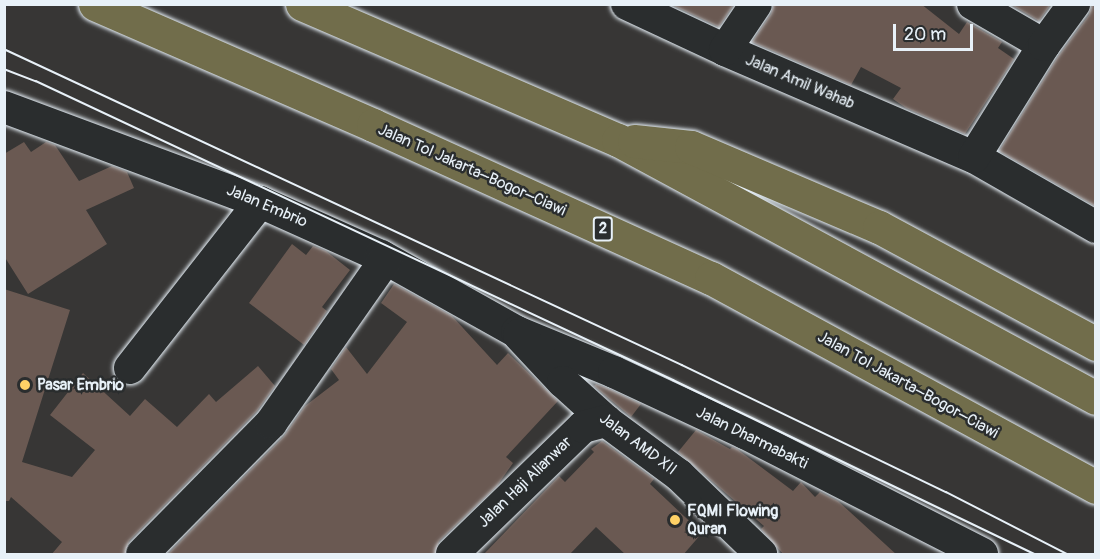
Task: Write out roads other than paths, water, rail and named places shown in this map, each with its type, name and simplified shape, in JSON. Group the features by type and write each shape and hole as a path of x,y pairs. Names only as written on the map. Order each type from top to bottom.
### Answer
{"highway":[{"name":"Jalan Tol Jakarta–Bogor–Ciawi","path":"95,4 373,125 711,278 1095,487"},
{"path":"302,4 618,140 1095,398"},
{"path":"618,140 691,147 869,223 1095,344"}],"street":[{"name":"Jalan Amil Wahab","path":"627,4 725,50 974,157 1095,227"},
{"path":"725,50 756,4"},
{"path":"973,4 1044,45"},
{"path":"974,157 1044,45 1074,4"},
{"name":"Jalan Embrio","path":"4,107 260,202 386,259 517,332"},
{"path":"130,368 260,202"},
{"path":"142,555 271,423 386,259"},
{"name":"Jalan AMD XII","path":"517,332 563,382 606,421 657,456 762,555"},
{"name":"Jalan Dharmabakti","path":"517,332 614,372 745,433 982,555"},
{"name":"Jalan Haji Alianwar","path":"465,550 583,427 606,421"}],"tram line":[{"path":"4,49 682,365 946,492 1067,554"},
{"path":"4,69 36,81 673,380 1035,554"}],"place":[{"name":"Pasar Embrio","path":"25,385"},
{"name":"FQMI Flowing Quran","path":"675,520"}]}
